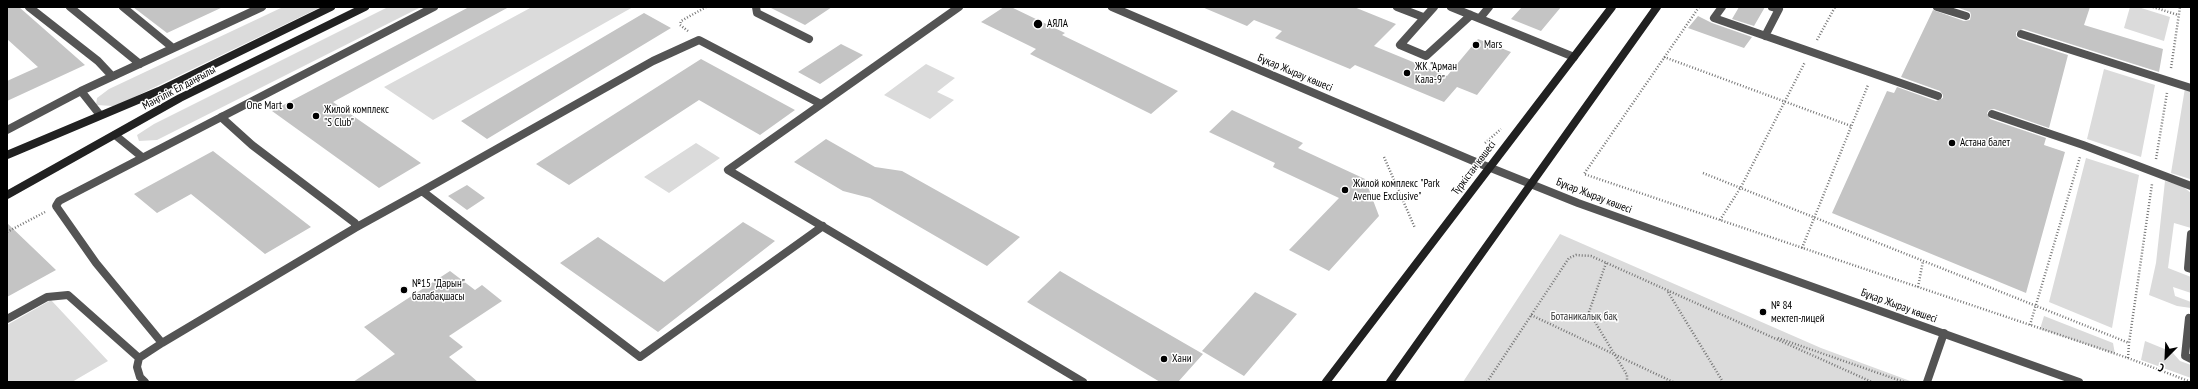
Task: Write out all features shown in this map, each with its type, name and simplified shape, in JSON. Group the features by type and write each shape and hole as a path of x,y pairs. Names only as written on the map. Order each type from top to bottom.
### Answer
{"main road":[{"name":"Мәңгілік Ел даңғылы","path":"7,155 159,91 331,7"},
{"name":"Мәңгілік Ел даңғылы","path":"7,195 180,98 364,7"},
{"name":"Түркістан көшесі","path":"1326,382 1612,7"},
{"path":"1390,382 1657,7"}],"street":[{"path":"29,7 98,61 112,76"},
{"path":"70,7 140,64"},
{"path":"122,7 173,48"},
{"path":"7,130 112,76 262,7"},
{"path":"162,344 96,264 56,206 66,196 434,7"},
{"path":"756,7 758,13 809,39"},
{"path":"959,7 728,170 1083,382"},
{"path":"1397,7 1423,17"},
{"path":"1434,7 1423,17 1400,45 1426,56 1472,15"},
{"path":"1451,7 1574,57"},
{"path":"1480,18 1489,7"},
{"path":"1722,7 1714,18 1938,96"},
{"path":"1937,7 1966,16"},
{"name":"Бұқар Жырау көшесі","path":"1116,8 1489,168 1578,203 2079,382"},
{"path":"1765,36 1777,8"},
{"path":"2021,34 2191,88"},
{"path":"145,382 140,377 137,367 140,358 162,344 355,228 569,110 652,61 699,40 821,104"},
{"path":"82,91 100,115"},
{"path":"1992,114 2084,145 2191,186"},
{"path":"221,117 252,144 354,223 355,228"},
{"path":"115,135 142,157"},
{"path":"422,191 640,357 823,226"},
{"path":"2191,234 2188,268 2191,269"},
{"path":"7,319 47,297 68,295 140,358"},
{"path":"2191,319 2189,318 2185,356 2191,358"},
{"path":"1926,382 1944,333"}],"path":[{"path":"699,40 680,25 681,21 706,7"},
{"path":"1699,7 1584,174 2128,358 2191,382"},
{"path":"1720,220 1741,187 1784,101 1835,7"},
{"path":"2153,7 2178,15"},
{"path":"2128,358 2128,343 2180,7"},
{"path":"1664,57 1851,126"},
{"path":"1802,248 1873,74"},
{"path":"1485,143 1505,126"},
{"path":"2030,325 2084,145"},
{"path":"1384,157 1415,228"},
{"path":"1703,173 2128,343"},
{"path":"7,232 56,206"},
{"path":"1487,382 1569,258 1576,255 1591,256 1872,382"},
{"path":"1918,287 1923,261"},
{"path":"1606,263 1589,312 1628,375 1627,382"},
{"path":"1667,291 1723,382"},
{"path":"1531,315 1673,382"},
{"path":"1760,332 1904,382"}],"green space":[{"path":"283,7 321,7 124,102 113,106 96,105 97,98 109,89"},
{"path":"388,7 421,7 157,140 139,141 137,135 154,124"},
{"path":"532,7 633,7 433,120 384,87"},
{"path":"2130,7 2138,7 2170,17 2164,41 2124,28"},
{"path":"926,64 955,78 937,92 954,100 930,119 884,95"},
{"path":"2104,69 2155,85 2141,157 2087,139"},
{"path":"2185,88 2191,90 2190,179 2171,173"},
{"path":"696,143 720,158 669,193 644,177"},
{"path":"2086,158 2139,175 2112,328 2049,302"},
{"path":"2165,181 2182,186 2191,193 2191,228 2174,223 2168,268 2191,277 2191,293 2173,287 2175,296 2191,302 2191,308 2177,306 2149,295 2156,263"},
{"name":"Ботаникалық бақ","path":"1560,234 1821,348 1913,382 1463,382"},
{"path":"51,300 108,361 72,382 7,382 7,325"},
{"path":"2044,316 2113,343 2115,354 2040,329"},
{"path":"2145,341 2172,352 2180,361 2191,365 2191,378 2141,360"}],"building":[{"path":"7,7 19,7 85,65 7,101 7,81 38,67 7,39"},
{"path":"133,7 223,7 167,33"},
{"name":"Жилой комплекс \"S Club\"","path":"469,7 509,7 333,102 421,163 379,188 272,111"},
{"path":"769,7 832,7 805,25"},
{"path":"1004,7 1011,7 1065,33 1062,35 1178,91 1151,114 1030,54 1036,49 981,22"},
{"path":"1202,7 1354,7 1396,24 1374,46 1447,76 1478,39 1511,52 1477,95 1457,87 1444,102 1355,65 1350,69 1275,38 1282,31 1254,20 1247,26"},
{"path":"1522,7 1561,7 1541,31 1511,19"},
{"path":"1739,7 1765,7 1754,26 1732,19"},
{"name":"Астана балет","path":"1956,7 2090,7 2084,25 2163,49 2159,72 2023,29 2016,32 2016,36 2019,39 2068,55 2049,128 1994,109 1989,110 1987,113 1990,119 2046,138 2044,145 2065,152 2026,293 1832,213 1887,91 1894,93 1897,87 1936,101 1943,98 1940,91 1901,77 1933,10 1964,21 1970,20 1970,12"},
{"path":"644,13 671,28 487,139 461,121"},
{"path":"1698,16 1712,23 1752,37 1744,48 1688,28"},
{"path":"841,44 863,55 820,84 798,72"},
{"path":"701,59 795,110 760,135 699,100 569,185 536,164"},
{"name":"Жилой комплекс \"Park Avenue Exclusive\"","path":"1232,110 1303,143 1298,148 1365,179 1379,216 1329,271 1289,250 1339,198 1273,167 1275,163 1209,132"},
{"path":"826,139 875,167 902,171 1020,237 987,266 870,198 843,191 794,162"},
{"path":"213,151 311,227 265,254 191,194 157,213 134,194"},
{"path":"467,185 485,198 467,210 448,196"},
{"path":"743,222 775,241 658,332 560,263 598,237 664,282"},
{"path":"7,223 56,270 7,297"},
{"path":"450,271 475,290 482,285 502,301 449,336 463,347 449,357 478,382 353,382 395,354 364,327"},
{"path":"1060,271 1203,354 1178,382 1160,382 1027,302"},
{"path":"1255,292 1297,314 1244,376 1202,351"}],"place":[{"name":"АЯЛА","path":"1038,24"},
{"name":"Mars","path":"1476,45"},
{"name":"ЖК \"Арман Кала-9\"","path":"1407,73"},
{"name":"One Mart","path":"290,106"},
{"name":"Жилой комплекс \"S Club\"","path":"316,116"},
{"name":"Астана балет","path":"1952,143"},
{"name":"Жилой комплекс \"Park Avenue Exclusive\"","path":"1345,190"},
{"name":"№15 \"Дарын\" балабақшасы","path":"404,290"},
{"name":"№ 84 мектеп-лицей","path":"1763,312"},
{"name":"Хани","path":"1164,359"}]}
